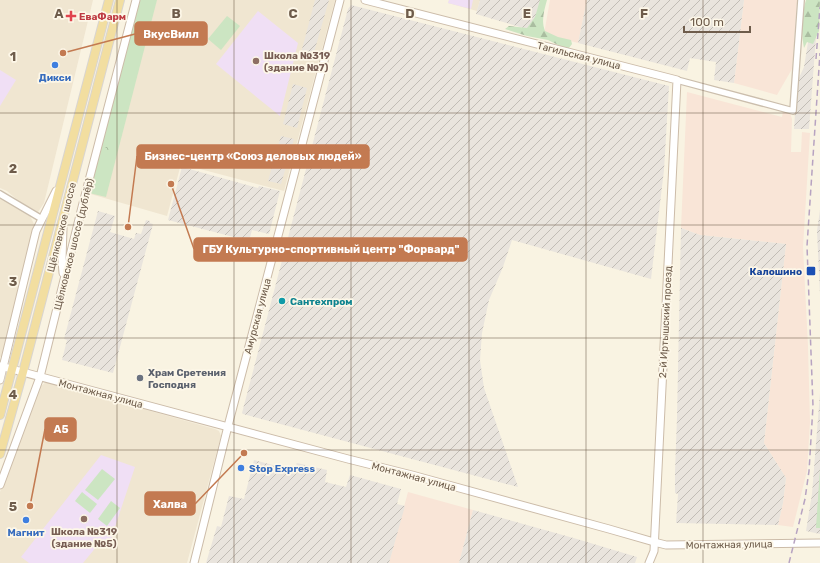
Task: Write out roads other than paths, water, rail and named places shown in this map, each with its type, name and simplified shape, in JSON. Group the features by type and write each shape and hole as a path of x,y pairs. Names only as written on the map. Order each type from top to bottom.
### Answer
{"main road":[{"name":"Щёлковское шоссе","path":"0,415 108,0"},
{"name":"Щёлковское шоссе","path":"0,454 64,217 120,0"}],"street":[{"name":"Щёлковское шоссе (дублёр)","path":"0,485 40,377 64,277 136,0"},
{"name":"Амурская улица","path":"194,563 228,426 340,0"},
{"name":"Тагильская улица","path":"365,0 793,111 801,0"},
{"name":"2-й Иртышский проезд","path":"649,563 654,551 677,80"},
{"path":"0,380 36,231 48,210 63,173"},
{"path":"0,194 42,219"},
{"path":"64,217 62,260 64,277"},
{"name":"Монтажная улица","path":"2,367 412,475 654,542 666,544 820,543"}],"railway":[{"path":"816,59 820,7"},
{"path":"789,563 805,499 809,471 813,406 807,246 820,53"}],"place":[{"name":"ЕваФарм","path":"71,16"},
{"name":"ВкусВилл","path":"63,53"},
{"name":"Школа №319 (здание №7)","path":"256,61"},
{"name":"Дикси","path":"55,65"},
{"name":"ГБУ Культурно-спортивный центр \"Форвард\"","path":"171,184"},
{"name":"Бизнес-центр «Союз деловых людей»","path":"128,227"},
{"name":"Калошино","path":"811,271"},
{"name":"Сантехпром","path":"282,301"},
{"name":"Храм Сретения Господня","path":"140,378"},
{"name":"Халва","path":"244,453"},
{"name":"Stop Express","path":"241,468"},
{"name":"А5","path":"30,506"},
{"name":"Школа №319 (здание №5)","path":"84,519"},
{"name":"Магнит","path":"26,520"}]}
